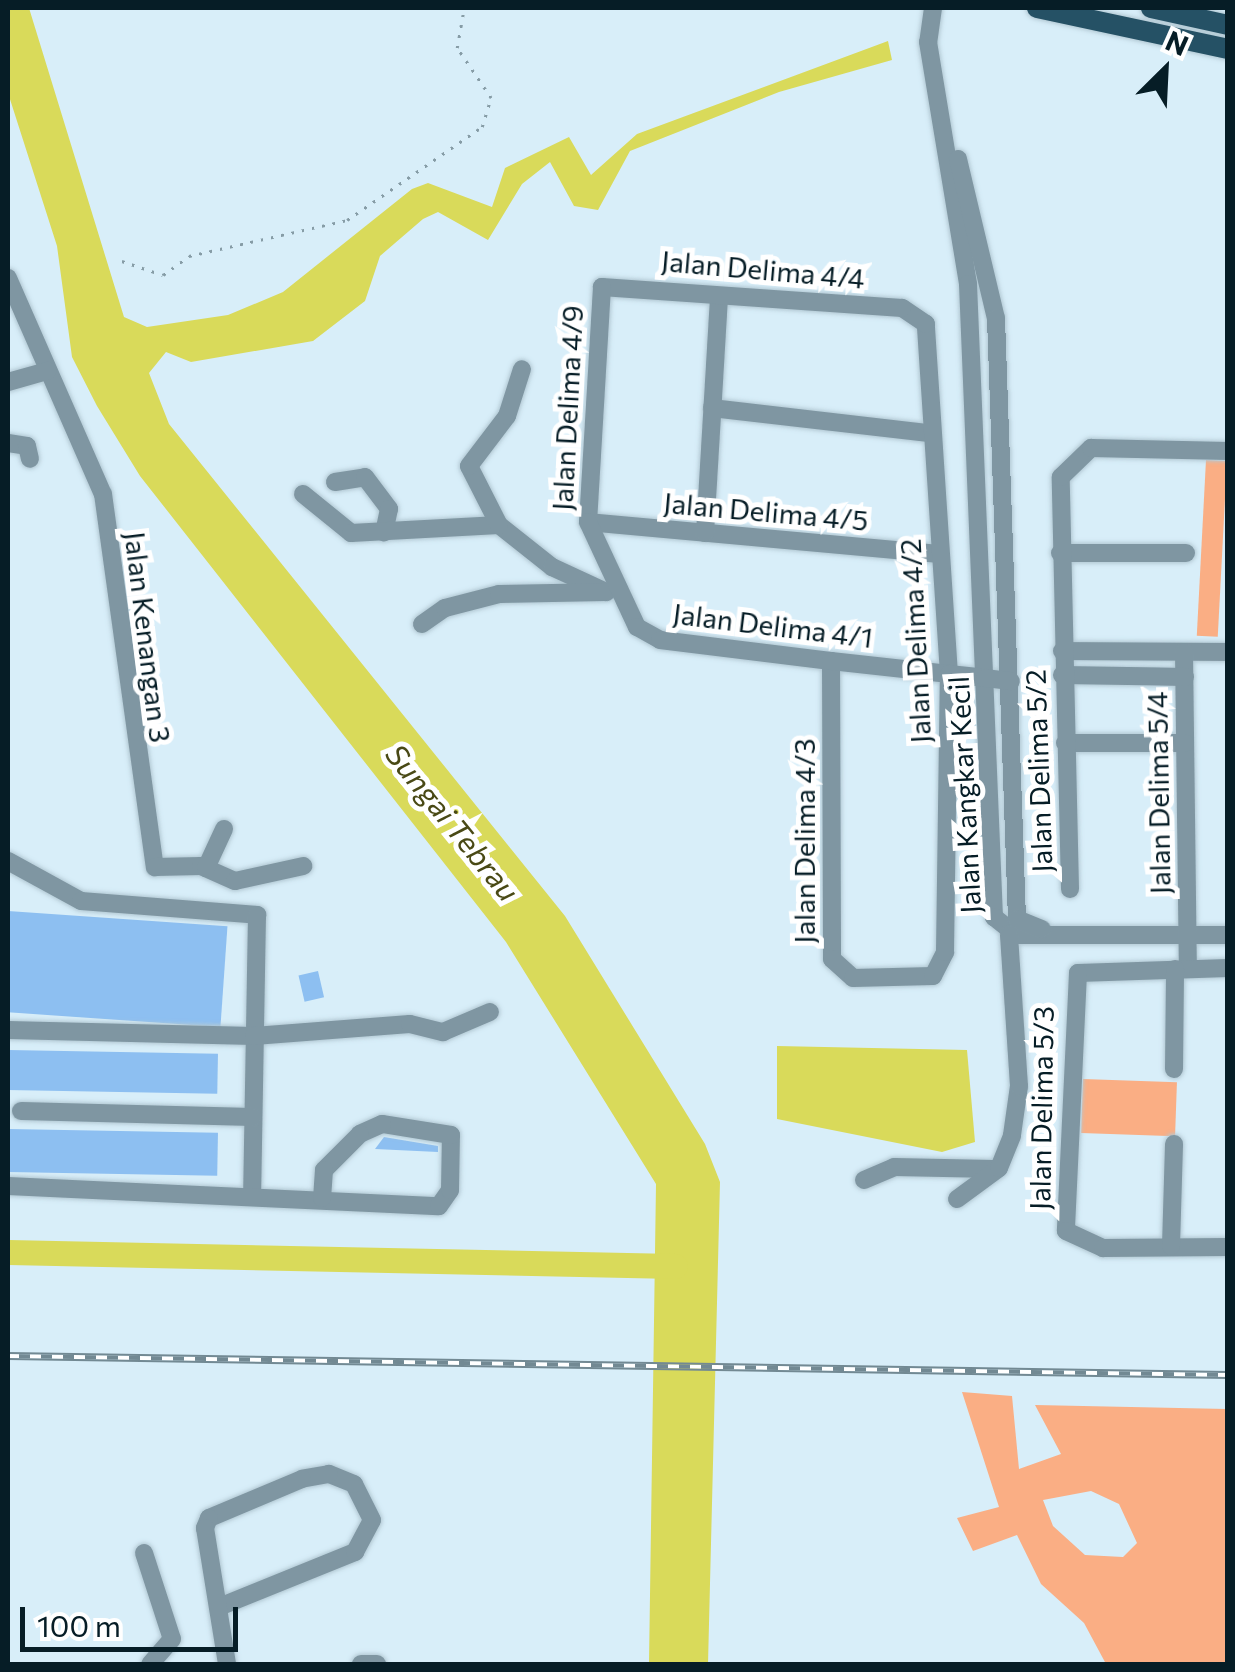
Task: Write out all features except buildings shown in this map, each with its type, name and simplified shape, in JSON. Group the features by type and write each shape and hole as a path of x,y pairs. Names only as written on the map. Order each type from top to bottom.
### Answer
{"main road":[{"path":"1036,8 1228,49"},
{"path":"1151,8 1228,25"}],"street":[{"name":"Jalan Kangkar Kecil","path":"932,8 928,42 968,284 994,916 1010,934 1052,933"},
{"name":"Jalan Kangkar Kecil","path":"944,122 992,285 1011,680 1017,919 1052,933"},
{"path":"8,278 47,371 8,382"},
{"name":"Jalan Delima 4/4","path":"602,288 920,313"},
{"name":"Jalan Delima 4/9","path":"602,288 588,522 611,592 648,636"},
{"path":"705,533 719,297"},
{"name":"Jalan Delima 4/2","path":"920,313 949,674 942,968"},
{"path":"522,369 506,416 469,466 500,525 552,567 611,592"},
{"name":"Jalan Kenangan 3","path":"47,371 103,494 154,862 206,868"},
{"path":"712,408 930,434"},
{"path":"8,443 23,443 30,459"},
{"name":"Jalan Delima 5/2","path":"1070,889 1062,675 1061,477 1073,458 1091,448 1228,451"},
{"path":"335,482 365,477 388,509 411,523"},
{"path":"302,494 351,532 384,532 411,523 500,525"},
{"path":"384,532 388,509"},
{"name":"Jalan Delima 4/5","path":"588,522 940,554"},
{"path":"1060,554 1186,553"},
{"path":"422,624 445,608 499,594 611,592"},
{"name":"Jalan Delima 4/1","path":"648,636 1011,680"},
{"path":"1062,651 1228,652"},
{"name":"Jalan Delima 5/4","path":"1174,1068 1187,934 1184,652"},
{"name":"Jalan Delima 4/3","path":"830,661 832,959 853,978 916,979 942,968"},
{"path":"1062,675 1185,677"},
{"path":"1064,743 1186,743"},
{"path":"224,829 206,868 235,881 302,866"},
{"path":"8,862 81,901 248,908 260,931 252,1192"},
{"path":"1052,933 1228,934"},
{"path":"957,1199 999,1168 1019,1086 1010,934"},
{"name":"Jalan Delima 5/3","path":"1228,968 1087,966 1072,983 1066,1231 1103,1248 1228,1247"},
{"path":"8,1030 254,1036 410,1024 443,1032 490,1012"},
{"path":"21,1111 253,1117"},
{"path":"8,1186 252,1192 322,1198 447,1203 450,1135 382,1124 360,1134 324,1170 322,1198"},
{"path":"1171,1246 1174,1144"},
{"path":"864,1180 894,1167 999,1168"},
{"path":"220,1607 356,1552 372,1520 354,1484 329,1474 302,1478 208,1518 227,1664"},
{"path":"144,1553 172,1639 150,1664"},
{"path":"361,1664 377,1664"}],"path":[{"path":"122,262 163,274 190,256 348,220 385,186 482,128 491,98 457,48 464,8"}],"shaded area":[{"path":"1206,460 1227,461 1218,637 1197,636"},
{"path":"1083,1079 1177,1082 1175,1136 1081,1133"},
{"path":"962,1392 1012,1396 1019,1469 1061,1454 1035,1405 1227,1409 1227,1664 1106,1664 1084,1623 1041,1584 1017,1535 973,1551 957,1518 999,1507","holes":["1091,1491 1119,1504 1137,1543 1123,1557 1085,1555 1053,1526 1043,1500"]}],"water":[{"name":"Sungai Tebrau","path":"8,8 29,8 124,317 147,327 228,315 283,292 412,189 428,183 492,207 505,168 569,137 591,175 637,134 888,41 892,60 779,92 630,151 598,210 574,206 550,162 522,184 488,240 438,212 423,219 380,256 365,301 313,341 191,362 166,352 149,373 169,424 565,916 705,1144 720,1182 708,1664 649,1664 656,1184 506,942 140,476 97,406 72,357 57,246 8,93"},
{"path":"777,1046 967,1050 975,1142 942,1152 777,1119"}],"waterway":[{"path":"8,1252 675,1266"}],"railway":[{"path":"8,1356 1228,1375"}]}
